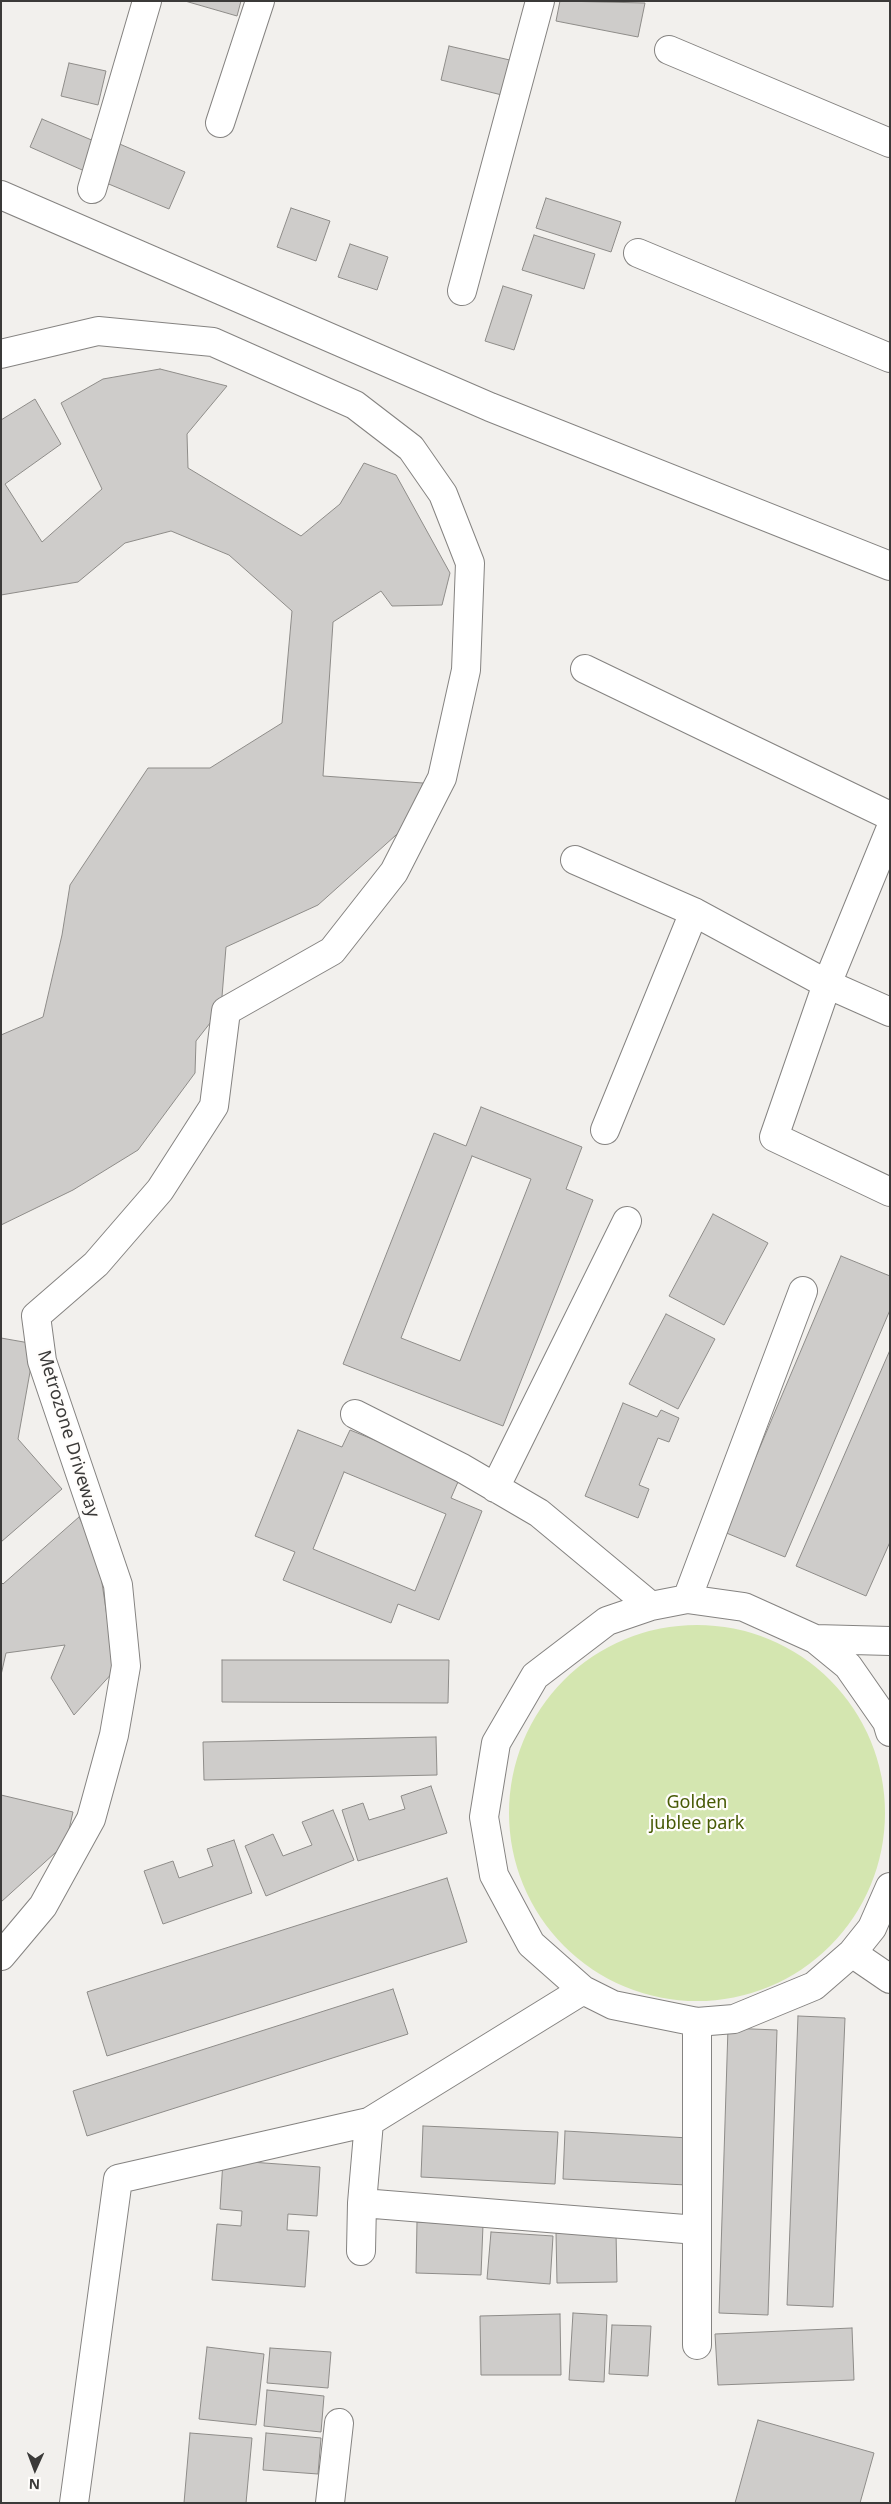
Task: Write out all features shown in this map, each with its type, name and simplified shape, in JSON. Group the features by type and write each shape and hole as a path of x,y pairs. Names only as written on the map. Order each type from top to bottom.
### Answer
{"street":[{"path":"92,189 148,1"},
{"path":"220,123 260,1"},
{"path":"462,291 540,1"},
{"path":"669,50 890,144"},
{"path":"1,195 490,407 890,566"},
{"path":"638,252 890,358"},
{"name":"Metrozone Driveway","path":"1,354 98,331 214,342 355,405 411,448 443,494 470,563 466,670 442,778 394,872 332,951 226,1010 214,1106 153,1198 96,1264 36,1316 42,1360 118,1586 126,1666 114,1735 91,1819 43,1906 1,1956"},
{"path":"585,668 890,816"},
{"path":"890,830 826,984 774,1137 890,1192"},
{"path":"575,860 694,912 826,984 890,1012"},
{"path":"605,1130 694,912"},
{"path":"496,1488 627,1221"},
{"path":"687,1599 803,1292"},
{"path":"355,1414 462,1468 539,1513 651,1606"},
{"path":"890,1732 886,1722 848,1666 815,1639 744,1607 687,1599 651,1606 607,1621 534,1676 496,1743 484,1817 494,1875 531,1944 583,1990 612,2005 697,2022 734,2019 814,1986 852,1953 872,1928 890,1887"},
{"path":"815,1639 890,1641"},
{"path":"852,1953 890,1979"},
{"path":"74,2503 118,2179 369,2122 583,1990"},
{"path":"697,2022 698,2344"},
{"path":"361,2252 362,2203 369,2122"},
{"path":"362,2203 697,2230"},
{"path":"330,2503 339,2423"}],"green space":[{"name":"Golden jublee park","path":"679,1625 715,1625 752,1633 786,1647 817,1667 843,1693 863,1724 877,1758 885,1795 882,1850 871,1885 854,1918 843,1933 817,1959 786,1979 752,1993 715,2001 679,2001 642,1993 608,1979 577,1959 551,1933 531,1902 517,1868 509,1831 509,1795 517,1758 531,1724 551,1693 577,1667 608,1647 642,1633"}],"building":[{"path":"185,1 241,1 237,16"},
{"path":"560,1 645,3 638,37 556,21"},
{"path":"449,46 514,61 506,96 441,80"},
{"path":"69,63 106,71 98,105 61,96"},
{"path":"42,119 101,144 89,173 30,147"},
{"path":"115,142 185,172 169,209 99,180"},
{"path":"546,198 621,222 611,252 536,228"},
{"path":"291,208 330,221 316,261 277,247"},
{"path":"534,235 595,254 584,289 522,270"},
{"path":"350,244 388,257 377,290 338,277"},
{"path":"503,286 532,295 514,350 485,341"},
{"path":"160,369 227,386 187,434 188,468 301,536 340,504 364,463 396,475 450,573 442,605 392,606 381,591 333,622 323,776 423,783 405,827 318,905 226,947 221,1009 196,1041 195,1073 138,1150 73,1190 1,1225 1,1035 43,1017 62,935 70,885 148,768 210,768 282,723 292,611 229,555 171,531 125,543 78,582 1,595 1,420 35,399 61,444 5,484 42,542 102,489 61,403 103,379"},
{"path":"481,1107 582,1147 566,1189 593,1200 503,1426 343,1364 434,1133 466,1146","holes":["472,1156 531,1179 460,1361 401,1338"]},
{"path":"713,1214 768,1243 724,1325 669,1296"},
{"path":"841,1256 890,1276 890,1310 785,1557 724,1532"},
{"path":"666,1314 715,1339 678,1409 629,1384"},
{"path":"1,1338 35,1344 18,1439 62,1489 1,1542"},
{"path":"890,1350 890,1542 866,1596 796,1566"},
{"path":"623,1403 657,1417 661,1410 679,1418 669,1442 658,1438 639,1485 649,1489 638,1518 585,1496"},
{"path":"298,1430 342,1447 350,1430 461,1475 451,1498 482,1511 439,1620 398,1604 391,1623 283,1580 295,1552 255,1536","holes":["344,1472 446,1514 415,1591 313,1549"]},
{"path":"79,1517 98,1556 115,1670 74,1715 51,1678 65,1645 6,1653 1,1675 1,1582 3,1584"},
{"path":"222,1660 449,1660 448,1703 222,1702"},
{"path":"436,1737 437,1775 204,1780 203,1742"},
{"path":"431,1786 447,1833 358,1861 342,1810 363,1803 369,1820 405,1809 401,1796"},
{"path":"1,1795 73,1812 66,1843 1,1902"},
{"path":"333,1810 354,1860 266,1896 245,1846 273,1834 283,1856 312,1845 302,1822"},
{"path":"234,1840 252,1893 163,1924 144,1871 173,1861 179,1878 213,1866 207,1849"},
{"path":"447,1878 467,1942 107,2056 87,1992"},
{"path":"393,1989 408,2034 87,2136 73,2091"},
{"path":"798,2016 845,2018 833,2307 787,2305"},
{"path":"728,2028 777,2030 768,2315 719,2313"},
{"path":"423,2126 558,2132 555,2184 421,2177"},
{"path":"565,2131 689,2138 687,2185 563,2179"},
{"path":"223,2160 320,2167 317,2216 288,2214 287,2230 309,2231 305,2287 212,2280 217,2224 241,2226 242,2211 220,2209"},
{"path":"417,2222 483,2225 481,2275 416,2273"},
{"path":"491,2232 553,2236 550,2284 487,2279"},
{"path":"616,2232 617,2282 557,2283 556,2233"},
{"path":"573,2313 607,2315 604,2382 569,2380"},
{"path":"560,2314 561,2375 481,2375 480,2316"},
{"path":"612,2325 651,2326 648,2376 609,2374"},
{"path":"852,2328 854,2380 718,2385 715,2334"},
{"path":"207,2347 264,2354 256,2425 199,2419"},
{"path":"270,2348 331,2352 328,2388 267,2383"},
{"path":"267,2390 324,2396 321,2432 264,2426"},
{"path":"758,2420 874,2453 860,2503 735,2503"},
{"path":"190,2433 252,2438 246,2503 184,2503"},
{"path":"266,2433 321,2438 318,2474 263,2470"}]}
